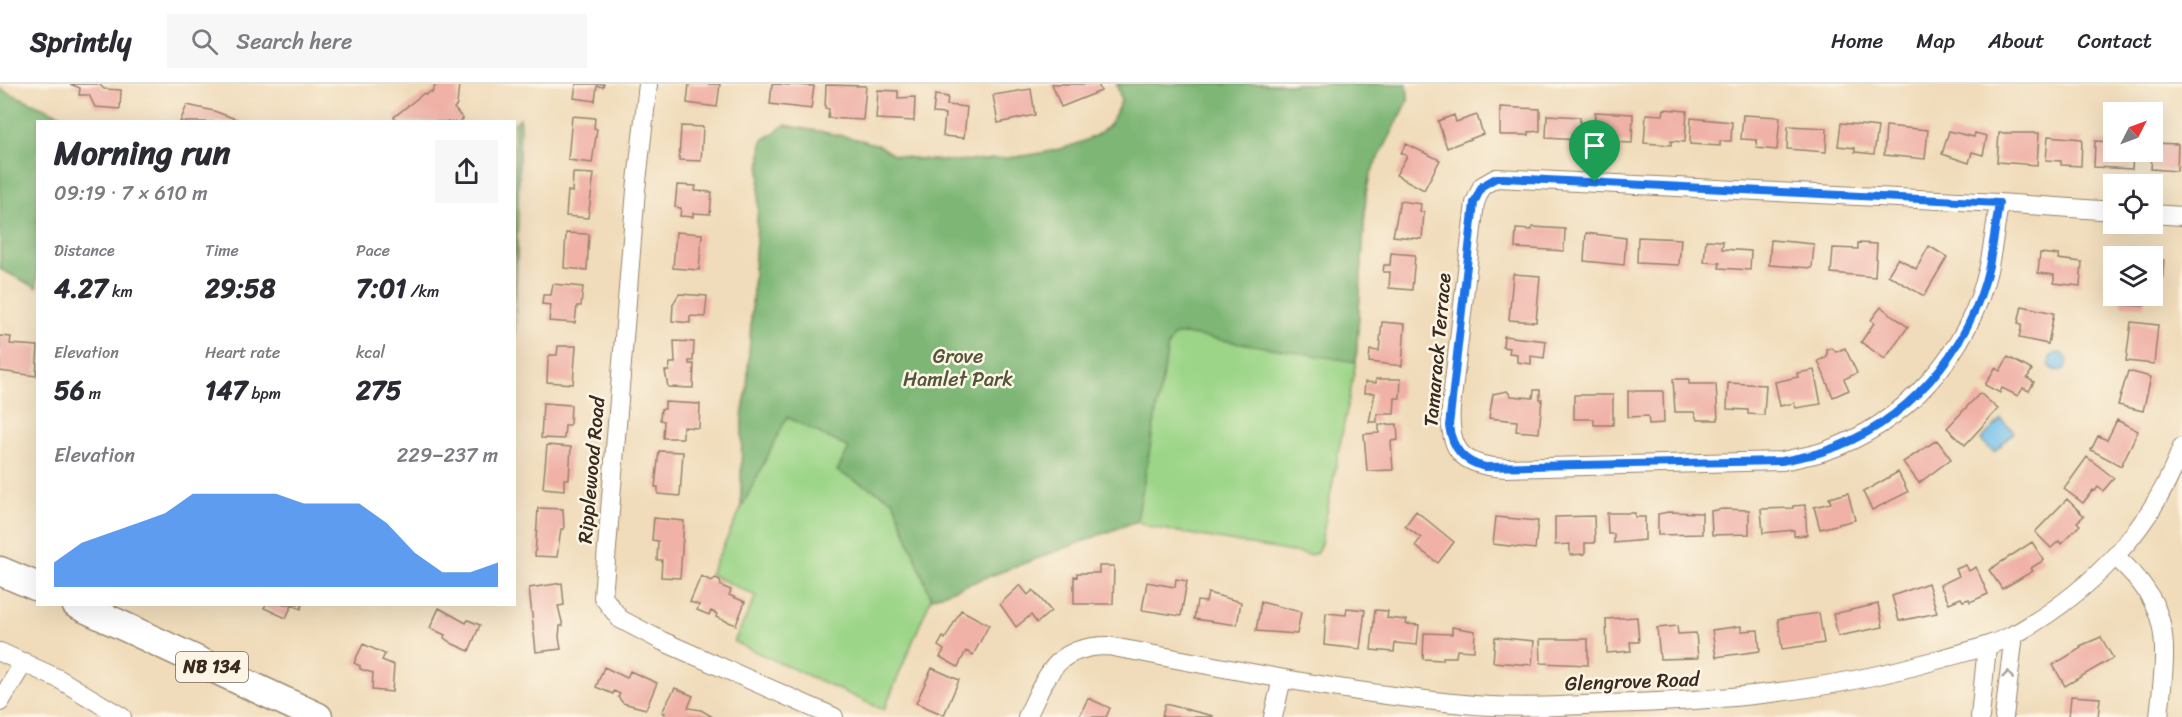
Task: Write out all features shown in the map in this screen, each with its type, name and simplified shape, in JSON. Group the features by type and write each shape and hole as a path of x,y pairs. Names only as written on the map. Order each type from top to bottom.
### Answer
{"main road":[{"path":"0,571 36,587"},
{"name":"NB 134","path":"80,606 318,717"}],"street":[{"name":"Ripplewood Road","path":"648,84 636,190 603,597 620,619 834,717"},
{"name":"Tamarack Terrace","path":"1999,203 1989,267 1966,330 1951,356 1932,379 1908,402 1857,437 1822,452 1782,461 1506,468 1474,464 1457,448 1451,438 1451,407 1474,203 1477,193 1488,181 1505,178 1999,203 2103,210"},
{"path":"2163,215 2182,216"},
{"name":"Glengrove Road","path":"1027,717 1058,661 1067,653 1092,646 1108,646 1282,679 1464,704 1520,707 1700,709 1872,679 1987,646 2014,634 2070,597 2116,557 2160,494 2182,447"},
{"path":"2116,557 2143,585 2155,604 2162,623 2165,655 2159,717"},
{"path":"2004,717 2014,634"},
{"path":"1980,717 1987,646"},
{"path":"0,652 59,679 122,717"},
{"path":"0,702 24,662"},
{"path":"1274,717 1282,679"}],"green space":[{"name":"Grove Hamlet Park","path":"1117,84 1407,84 1408,101 1370,175 1366,193 1356,362 1321,543 1317,553 1309,555 1151,527 1137,521 931,598 884,710 734,642 756,596 710,574 741,509 742,417 747,389 762,141 785,125 864,141 878,145 895,155 915,159 973,160 1038,154 1091,138 1108,126 1121,101"},
{"name":"Grove Hamlet Park","path":"1117,84 1407,84 1408,101 1370,175 1366,193 1356,362 1184,334 1173,336 1168,346 1137,521 931,598 893,500 837,471 849,448 787,417 741,509 742,417 747,389 762,141 785,125 864,141 878,145 895,155 915,159 973,160 1038,154 1091,138 1108,126 1121,101"},
{"path":"0,89 73,120 36,120 36,287 0,269"},
{"path":"520,118 516,295 516,122"}],"water":[{"path":"2058,353 2066,358 2067,362 2062,370 2058,371 2050,366 2049,362 2054,354"},
{"path":"2001,419 2014,432 1994,452 1981,440"}],"building":[{"path":"70,84 99,84 104,89 121,90 120,109 95,107 89,95 79,95 80,88"},
{"path":"436,84 459,84 457,105 454,108 463,119 396,120 394,117 424,93 426,95 431,91 432,93"},
{"path":"576,84 604,84 603,87 597,86 595,101 574,98"},
{"path":"689,84 720,84 717,107 687,103"},
{"path":"772,84 814,86 811,109 770,104"},
{"path":"1052,84 1098,84 1101,91 1061,107"},
{"path":"826,85 866,86 863,120 828,118 829,109 825,108"},
{"path":"1031,89 1035,115 998,123 993,95"},
{"path":"878,90 898,91 898,98 915,97 914,121 876,119"},
{"path":"935,95 948,97 947,105 967,107 964,138 943,136 945,114 933,113"},
{"path":"187,105 239,120 181,120"},
{"path":"1500,107 1540,109 1540,131 1529,132 1529,135 1500,135"},
{"path":"1664,109 1687,111 1685,142 1671,141 1671,145 1644,143 1646,114 1663,115"},
{"path":"1595,112 1633,114 1632,143 1594,141"},
{"path":"1454,115 1456,122 1477,115 1483,134 1447,148 1438,121"},
{"path":"1547,115 1580,117 1579,140 1546,138"},
{"path":"1743,115 1780,117 1777,150 1756,148 1757,140 1741,139"},
{"path":"572,116 595,118 594,128 597,129 592,163 568,160"},
{"path":"1691,118 1732,122 1731,141 1720,141 1720,146 1690,144"},
{"path":"1841,123 1878,127 1874,154 1855,152 1855,148 1838,146"},
{"path":"681,126 703,127 701,161 679,160"},
{"path":"1788,126 1827,128 1826,152 1787,149"},
{"path":"1886,126 1928,130 1925,159 1884,155"},
{"path":"1949,131 1974,137 1975,133 1987,136 1983,155 1972,152 1969,163 1942,154"},
{"path":"1999,133 2039,133 2037,165 1997,162"},
{"path":"2048,136 2082,139 2081,166 2061,165 2061,161 2046,160"},
{"path":"2095,141 2103,141 2103,162 2132,162 2132,169 2094,167"},
{"path":"2163,143 2178,144 2177,171 2151,169 2152,162 2163,162"},
{"path":"1406,144 1440,160 1424,190 1396,175 1407,156 1401,153"},
{"path":"573,173 594,174 588,218 566,216 568,191 572,192"},
{"path":"677,185 696,186 695,191 712,192 710,214 693,213 693,217 680,216 681,208 675,207"},
{"path":"1400,201 1421,204 1420,212 1424,212 1422,239 1393,236"},
{"path":"1532,227 1565,229 1564,251 1515,248 1516,229 1532,230"},
{"path":"676,232 702,234 699,270 673,268"},
{"path":"566,233 589,234 587,270 564,268"},
{"path":"1586,233 1626,238 1624,265 1584,261"},
{"path":"1638,237 1681,239 1679,265 1637,263"},
{"path":"1706,240 1723,241 1722,249 1751,251 1750,270 1719,268 1720,263 1704,262"},
{"path":"1771,240 1814,244 1812,268 1769,265"},
{"path":"1858,243 1877,244 1875,277 1831,273 1833,248 1858,249"},
{"path":"1929,246 1947,257 1924,296 1888,275 1898,258 1916,269"},
{"path":"1391,253 1415,255 1412,290 1389,288 1390,272 1383,272 1384,265 1390,265"},
{"path":"2040,253 2059,255 2058,259 2082,262 2080,286 2054,283 2054,275 2038,273"},
{"path":"1513,274 1540,276 1536,322 1509,320"},
{"path":"553,284 583,287 581,306 577,306 575,323 549,321 551,305 542,304 543,295 551,295"},
{"path":"679,294 707,296 705,317 690,316 690,323 672,321 673,304"},
{"path":"2022,306 2054,313 2048,344 2019,338 2022,324 2018,323"},
{"path":"1881,307 1908,327 1885,359 1861,342 1874,323 1871,320"},
{"path":"1382,322 1405,324 1402,366 1369,362 1370,350 1379,351"},
{"path":"2131,322 2158,325 2154,364 2126,361"},
{"path":"0,336 11,337 10,344 36,346 36,376 0,371"},
{"path":"1504,336 1546,341 1544,358 1531,356 1531,364 1517,362 1517,354 1509,353 1510,348 1503,347"},
{"path":"674,341 694,342 693,361 689,361 689,364 694,364 693,388 668,387 665,371 669,371 670,363 675,363"},
{"path":"558,346 576,346 573,384 547,382 548,359 550,355 557,355"},
{"path":"1832,348 1836,352 1845,348 1857,373 1844,379 1849,390 1833,397 1818,361 1827,357 1827,350"},
{"path":"2008,357 2032,370 2027,378 2034,382 2029,391 2023,388 2018,396 2002,388 2000,393 1985,385 1995,368 2000,371"},
{"path":"1814,370 1821,404 1796,408 1794,403 1780,406 1775,382 1798,377 1797,373"},
{"path":"2128,371 2151,377 2143,411 2118,405"},
{"path":"1376,379 1401,379 1400,398 1395,398 1394,414 1377,414 1377,422 1369,422 1375,393 1364,393 1365,382 1376,383"},
{"path":"1673,379 1689,379 1689,384 1716,384 1718,420 1697,420 1694,412 1675,412"},
{"path":"1728,383 1766,385 1764,415 1748,414 1748,410 1727,409"},
{"path":"1534,390 1540,390 1540,399 1542,399 1539,433 1516,431 1517,421 1489,418 1493,394 1507,391 1511,396 1533,398"},
{"path":"1628,391 1663,391 1664,423 1649,424 1648,416 1628,417"},
{"path":"1980,393 1998,409 1965,445 1947,428"},
{"path":"1574,395 1613,395 1613,425 1594,425 1594,419 1574,419"},
{"path":"665,402 700,404 699,428 683,427 683,438 663,438 664,421 660,420 661,409 665,409"},
{"path":"543,403 571,405 570,425 565,425 564,439 541,438"},
{"path":"2117,420 2138,431 2121,466 2091,450 2098,436 2107,440"},
{"path":"1397,424 1398,440 1391,441 1393,470 1367,471 1364,434 1379,433 1379,425"},
{"path":"1937,440 1951,459 1919,483 1903,462"},
{"path":"547,445 571,447 569,479 564,479 564,490 543,488"},
{"path":"659,451 683,452 680,496 658,494 658,487 655,487"},
{"path":"2087,457 2114,478 2103,491 2098,487 2095,491 2093,490 2083,503 2064,489"},
{"path":"1898,472 1908,492 1872,510 1863,492"},
{"path":"1848,493 1855,520 1820,529 1814,507 1831,503 1829,498"},
{"path":"2067,499 2084,516 2077,522 2080,525 2061,544 2059,541 2051,548 2035,532"},
{"path":"1805,505 1807,535 1794,536 1794,530 1763,533 1761,509 1793,508 1793,506"},
{"path":"538,508 563,509 564,529 561,529 557,557 535,556"},
{"path":"1749,510 1749,534 1712,535 1711,511"},
{"path":"1416,511 1454,542 1438,563 1415,546 1421,538 1405,526"},
{"path":"1607,513 1635,513 1635,517 1645,517 1645,540 1614,543 1614,534 1608,534"},
{"path":"1702,513 1702,534 1658,535 1658,514"},
{"path":"1594,516 1595,543 1585,543 1585,554 1570,555 1570,544 1555,545 1555,517"},
{"path":"1496,517 1538,521 1535,549 1493,544"},
{"path":"654,518 684,521 680,578 661,577 662,560 657,560 658,541 652,540"},
{"path":"2032,542 2044,560 2031,568 2033,571 2002,589 1989,570"},
{"path":"1966,565 1969,571 1976,567 1988,594 1970,602 1969,599 1963,601 1961,598 1949,603 1940,585 1959,576 1956,569"},
{"path":"1099,566 1114,566 1113,604 1074,604 1074,576 1077,577 1077,573 1099,573"},
{"path":"701,576 711,581 716,578 720,580 721,586 731,590 729,595 745,602 736,625 716,617 717,614 711,611 709,615 697,610 699,605 690,602"},
{"path":"1176,579 1187,581 1181,616 1142,610 1147,582 1175,587"},
{"path":"562,583 564,605 558,606 563,626 560,626 559,637 561,649 536,652 529,588"},
{"path":"1928,583 1937,613 1899,621 1892,596"},
{"path":"1020,585 1028,595 1033,590 1051,611 1037,623 1031,615 1016,627 1000,604"},
{"path":"1208,593 1241,602 1237,625 1194,619 1197,601 1206,602"},
{"path":"1261,602 1301,612 1297,634 1256,631"},
{"path":"1878,604 1883,627 1838,636 1833,614"},
{"path":"265,606 292,606 286,618 264,608"},
{"path":"439,608 466,623 468,620 480,625 469,651 453,644 444,638 445,635 430,628"},
{"path":"1347,608 1365,610 1360,649 1324,645 1326,613 1346,615"},
{"path":"961,610 989,625 973,655 966,651 958,667 940,657 944,650 938,646 943,637 945,639"},
{"path":"1375,610 1388,611 1387,618 1407,620 1406,624 1419,625 1417,645 1395,643 1394,652 1371,650"},
{"path":"1819,613 1824,643 1782,649 1778,619"},
{"path":"1637,617 1639,642 1630,642 1631,651 1607,653 1606,619"},
{"path":"1677,626 1678,634 1696,633 1698,658 1660,659 1657,628"},
{"path":"1741,626 1741,631 1758,630 1760,651 1716,657 1712,630"},
{"path":"1452,627 1475,631 1474,651 1457,650 1456,657 1443,657 1443,660 1423,659 1424,633 1452,634"},
{"path":"1495,637 1534,641 1532,665 1493,662"},
{"path":"2101,637 2113,658 2065,686 2053,665 2081,648 2080,646"},
{"path":"1540,639 1588,639 1588,665 1541,663"},
{"path":"363,644 385,654 382,660 394,665 392,692 372,690 373,673 360,669 360,666 354,663"},
{"path":"604,667 627,678 630,671 657,683 646,709 623,703 618,697 620,694 614,691 613,694 596,687"},
{"path":"932,668 959,680 944,715 916,703"},
{"path":"675,688 693,696 688,708 701,710 713,717 663,717 665,713 662,712"},
{"path":"2071,696 2100,698 2098,717 2069,717"},
{"path":"1088,698 1110,708 1106,717 1079,717"},
{"path":"1165,704 1213,716 1162,717"}],"route":[{"path":"1496,178 1595,182 1999,203 1989,267 1966,330 1951,356 1932,379 1908,402 1885,420 1857,437 1822,452 1782,461 1543,465 1506,468 1474,464 1457,448 1451,438 1449,426 1461,307 1477,193 1488,181 1496,178"}]}
